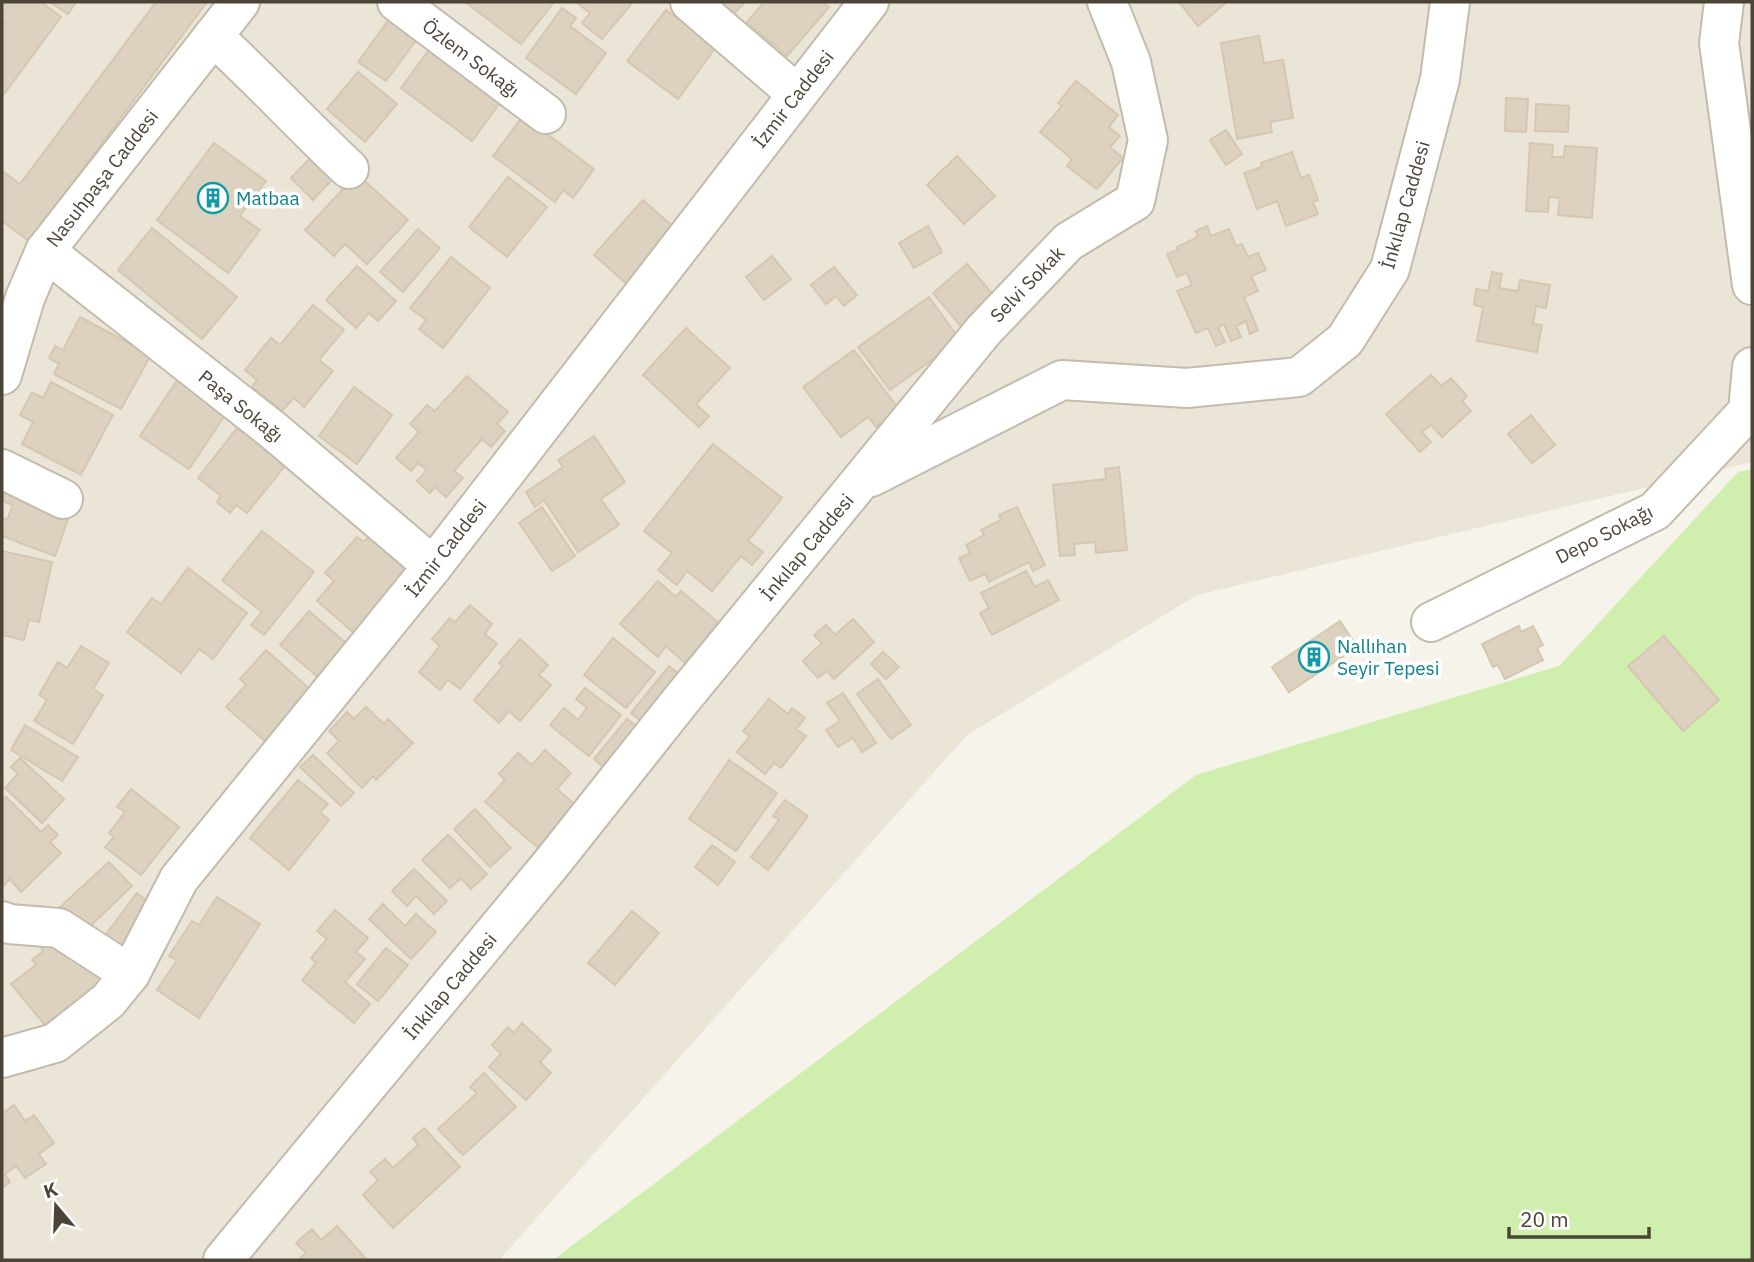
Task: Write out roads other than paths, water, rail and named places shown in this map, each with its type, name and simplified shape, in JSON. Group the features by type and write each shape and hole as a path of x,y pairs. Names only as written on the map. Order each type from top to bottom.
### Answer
{"street":[{"name":"Nasuhpaşa Caddesi","path":"2,375 14,289 240,2"},
{"name":"Özlem Sokağı","path":"397,2 546,114"},
{"path":"690,2 797,94"},
{"name":"İzmir Caddesi","path":"2,1058 55,1043 108,1000 130,974 178,879 433,566 869,2"},
{"name":"Selvi Sokak","path":"860,483 984,330 1068,242 1135,201 1148,140 1131,62 1107,2"},
{"name":"İnkılap Caddesi","path":"223,1260 551,864 678,704 860,483 1062,380 1187,388 1299,377 1345,340 1390,269 1440,79 1450,2"},
{"path":"1724,2 1719,43 1752,285"},
{"path":"213,36 258,77 291,115 349,169"},
{"name":"Paşa Sokağı","path":"45,251 274,431 433,566"},
{"name":"Depo Sokağı","path":"1431,622 1655,511 1748,411 1752,367"},
{"path":"2,469 63,499"},
{"path":"2,920 9,924 59,928 130,974"}],"place":[{"name":"Matbaa","path":"213,198"},
{"name":"Nallıhan Seyir Tepesi","path":"1314,657"}]}
